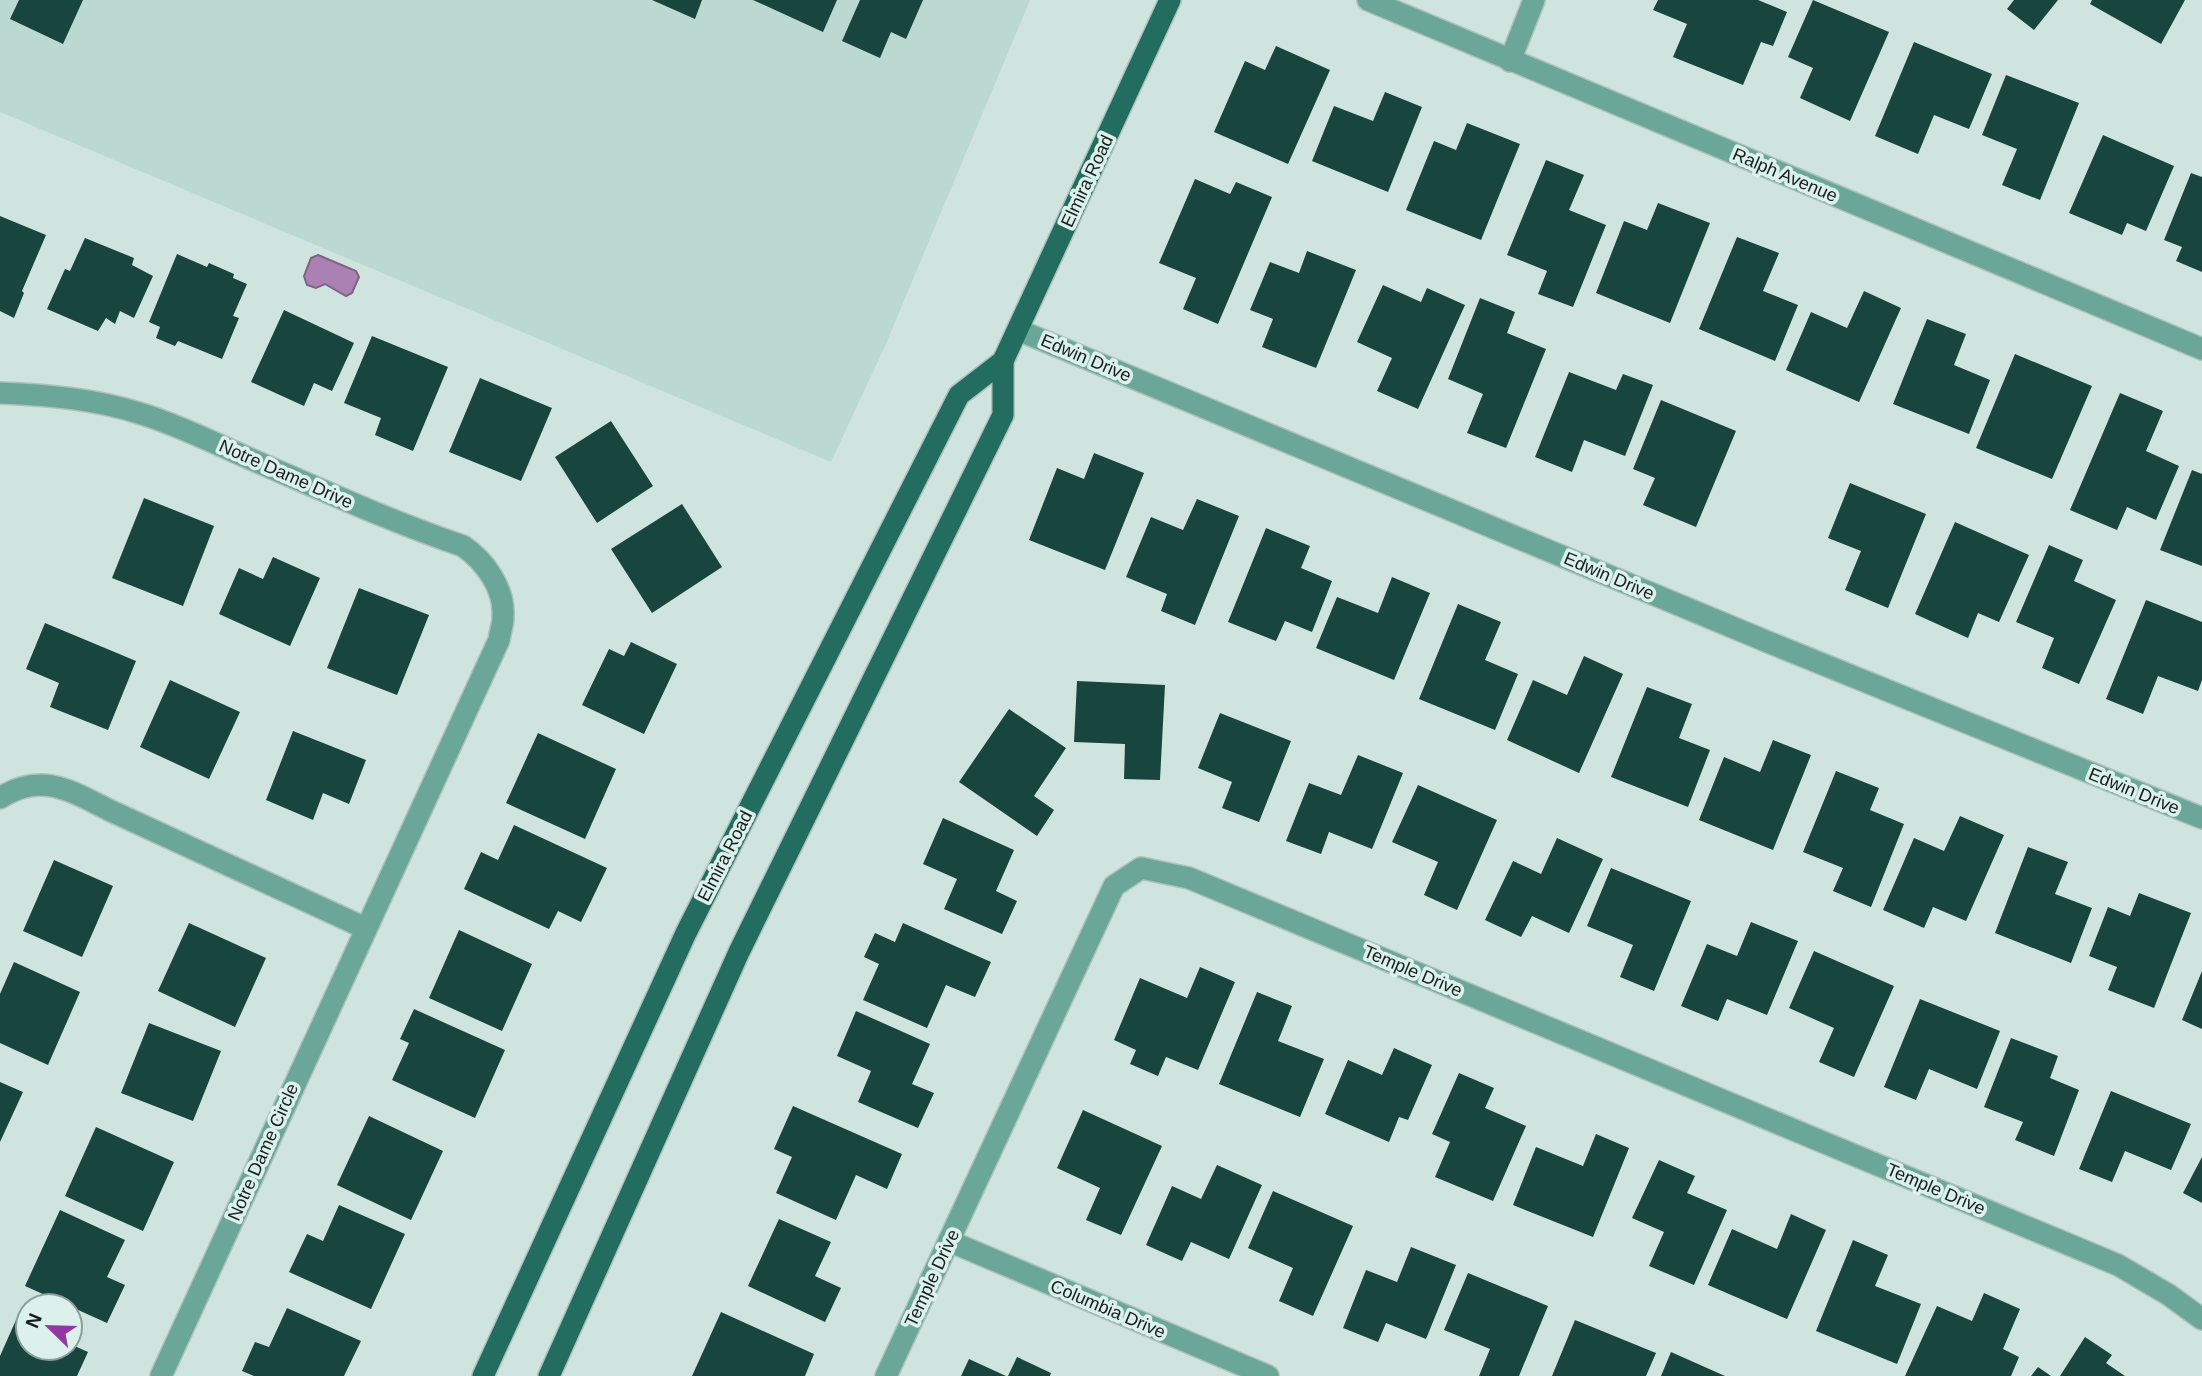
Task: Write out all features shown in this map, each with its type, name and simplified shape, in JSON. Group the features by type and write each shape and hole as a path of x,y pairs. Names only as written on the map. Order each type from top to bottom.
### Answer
{"main road":[{"name":"Elmira Road","path":"549,1376 739,952 1003,415 1003,361 1170,0"},
{"name":"Elmira Road","path":"483,1376 686,933 958,395 1003,361"}],"street":[{"name":"Ralph Avenue","path":"1368,0 2202,349"},
{"path":"1510,61 1534,0"},
{"name":"Edwin Drive","path":"1018,330 1755,637 2202,818"},
{"name":"Notre Dame Drive","path":"0,393 45,395 95,402 142,414 188,431 370,511 463,546 475,554 499,590 504,615 499,639"},
{"name":"Notre Dame Circle","path":"161,1376 499,639"},
{"path":"0,798 20,788 35,786 50,785 70,789 109,810 365,928"},
{"name":"Temple Drive","path":"886,1376 1114,886 1141,868 1189,877 2105,1259 2169,1295 2202,1319"},
{"name":"Columbia Drive","path":"949,1241 1268,1376"}],"shaded area":[{"path":"0,0 1030,0 885,346 831,462 0,112"},
{"path":"318,255 356,271 359,277 352,293 346,296 325,284 316,288 307,285 304,276 311,258"}],"building":[{"path":"19,0 83,0 63,44 10,19"},
{"path":"652,0 702,0 695,19"},
{"path":"753,0 837,0 823,32"},
{"path":"860,0 923,0 906,39 891,32 880,58 842,41"},
{"path":"1658,0 1758,0 1787,12 1773,46 1761,42 1743,85 1673,57 1687,24 1653,10"},
{"path":"1813,0 1889,32 1850,121 1800,98 1813,68 1788,57"},
{"path":"2014,0 2058,0 2034,30 2007,9"},
{"path":"2092,0 2185,0 2161,44 2090,4"},
{"path":"1914,42 1992,74 1969,129 1934,115 1918,154 1875,136"},
{"path":"1276,46 1330,70 1288,164 1214,132 1245,61 1265,70"},
{"path":"2006,75 2079,103 2040,200 2002,185 2017,149 1982,135"},
{"path":"1385,92 1422,107 1388,192 1312,161 1334,106 1373,121"},
{"path":"1467,123 1520,144 1481,240 1406,210 1434,141 1456,150"},
{"path":"2103,135 2174,166 2146,231 2127,223 2122,235 2069,213"},
{"path":"1546,160 1584,175 1569,210 1606,225 1573,307 1538,294 1547,271 1507,255"},
{"path":"2191,173 2202,177 2202,272 2176,261 2182,247 2164,240"},
{"path":"1195,179 1230,194 1236,182 1272,197 1218,324 1183,309 1196,278 1159,263"},
{"path":"1658,203 1710,223 1670,323 1596,293 1624,221 1647,230"},
{"path":"0,216 46,235 22,291 24,293 14,318 0,311"},
{"path":"1737,237 1779,253 1763,291 1798,305 1775,361 1699,329"},
{"path":"85,238 134,258 132,265 153,276 134,318 120,311 115,324 106,318 98,331 47,309 65,269 70,271"},
{"path":"1307,251 1356,270 1316,368 1262,347 1273,319 1250,310 1270,262 1299,273"},
{"path":"177,254 207,267 209,263 234,274 233,278 247,284 233,316 239,318 222,359 178,341 175,346 156,338 160,327 149,322"},
{"path":"1383,285 1421,302 1427,288 1465,305 1418,409 1377,391 1392,358 1357,342"},
{"path":"1864,291 1901,308 1859,402 1786,370 1811,312 1847,328"},
{"path":"1480,298 1515,312 1507,333 1546,349 1506,448 1467,433 1483,394 1448,379"},
{"path":"284,310 354,343 332,391 314,383 304,406 251,382"},
{"path":"1927,319 1966,334 1954,365 1990,380 1969,434 1893,404"},
{"path":"372,336 448,367 413,451 375,435 381,418 344,403"},
{"path":"2015,354 2092,386 2052,479 1976,448"},
{"path":"1569,372 1616,390 1623,374 1653,385 1625,456 1584,440 1572,472 1535,457"},
{"path":"480,378 552,408 521,481 449,452"},
{"path":"2120,393 2163,411 2146,451 2179,466 2156,520 2127,507 2117,530 2070,510"},
{"path":"1661,400 1736,431 1696,527 1643,505 1655,478 1633,469"},
{"path":"611,421 653,486 597,523 555,457"},
{"path":"1094,453 1144,473 1105,570 1029,540 1057,468 1084,479"},
{"path":"2192,470 2202,474 2202,566 2160,550"},
{"path":"1850,483 1926,514 1888,608 1845,590 1861,551 1828,538"},
{"path":"144,498 214,526 183,606 112,578"},
{"path":"1197,499 1239,516 1195,625 1161,611 1167,594 1126,577 1151,517 1183,530"},
{"path":"682,504 722,567 652,613 611,549"},
{"path":"1955,522 2029,555 1999,622 1978,613 1968,638 1915,614"},
{"path":"1266,528 1310,546 1301,568 1332,581 1312,632 1285,621 1276,641 1228,622"},
{"path":"2049,545 2083,560 2074,581 2116,600 2079,684 2042,668 2054,638 2016,622"},
{"path":"273,557 320,578 290,646 219,614 239,568 263,579"},
{"path":"1392,577 1430,593 1394,680 1316,648 1337,597 1378,613"},
{"path":"359,588 429,615 397,695 327,668"},
{"path":"2146,600 2202,622 2202,680 2198,691 2158,676 2143,714 2106,699"},
{"path":"1458,604 1501,622 1485,660 1518,674 1495,730 1419,699"},
{"path":"45,623 136,661 108,730 50,707 59,683 26,669"},
{"path":"631,642 677,664 644,734 582,705 609,649 624,656"},
{"path":"1584,656 1623,674 1579,773 1507,740 1533,680 1567,695"},
{"path":"170,680 240,712 209,779 140,747"},
{"path":"1077,681 1165,685 1160,780 1124,779 1125,744 1074,742"},
{"path":"1647,687 1692,704 1679,738 1710,750 1688,807 1611,777"},
{"path":"1009,709 1066,748 1034,796 1054,810 1037,836 959,782"},
{"path":"1220,713 1291,741 1259,822 1222,808 1232,782 1198,768"},
{"path":"293,731 366,760 349,804 323,793 313,820 266,800"},
{"path":"538,733 616,769 585,839 506,803"},
{"path":"1773,740 1811,755 1773,850 1699,820 1724,757 1760,772"},
{"path":"1358,755 1403,773 1372,849 1329,832 1321,854 1286,841 1309,783 1341,795"},
{"path":"1836,771 1879,788 1870,810 1904,824 1871,907 1833,891 1843,868 1803,852"},
{"path":"1418,785 1497,820 1457,910 1424,895 1438,862 1392,842"},
{"path":"1960,816 2004,835 1966,921 1933,907 1924,928 1883,910 1914,838 1944,851"},
{"path":"943,818 1014,850 996,891 1017,901 1002,934 944,909 957,879 923,864"},
{"path":"514,825 607,868 581,922 558,911 549,929 464,889 481,852 498,860"},
{"path":"1557,838 1603,859 1569,933 1532,916 1521,937 1485,920 1513,861 1541,874"},
{"path":"2028,847 2068,862 2055,894 2092,908 2071,963 1995,933"},
{"path":"54,860 113,886 82,957 23,931"},
{"path":"1611,868 1691,901 1654,991 1620,977 1633,945 1587,926"},
{"path":"2139,893 2191,913 2154,1008 2108,990 2117,967 2089,956 2108,907 2130,916"},
{"path":"1751,922 1798,941 1767,1015 1727,999 1718,1021 1681,1006 1707,944 1737,956"},
{"path":"189,923 266,958 235,1027 158,991"},
{"path":"903,923 991,962 975,997 946,985 927,1028 863,1000 879,964 864,957 875,933 895,942"},
{"path":"459,930 532,964 502,1031 429,998"},
{"path":"1814,951 1894,986 1854,1077 1819,1062 1834,1028 1789,1008"},
{"path":"14,962 80,992 48,1065 0,1043 0,994"},
{"path":"1200,967 1235,982 1198,1070 1166,1057 1158,1076 1130,1064 1136,1050 1114,1040 1140,978 1187,998"},
{"path":"2202,971 2202,1029 2182,1020"},
{"path":"1257,992 1292,1006 1278,1041 1324,1059 1300,1117 1219,1084"},
{"path":"1920,999 2000,1031 1977,1089 1929,1069 1916,1100 1884,1087"},
{"path":"414,1009 505,1050 475,1118 392,1080 409,1043 400,1039"},
{"path":"856,1011 930,1044 912,1084 934,1093 918,1128 858,1102 871,1071 837,1056"},
{"path":"149,1023 221,1051 193,1121 121,1093"},
{"path":"2011,1038 2058,1056 2050,1078 2079,1090 2054,1156 2015,1140 2023,1122 1984,1107"},
{"path":"1394,1048 1432,1065 1408,1120 1399,1117 1389,1142 1325,1114 1348,1060 1382,1075"},
{"path":"1459,1073 1494,1088 1485,1108 1526,1126 1493,1201 1435,1177 1450,1142 1432,1134"},
{"path":"0,1082 23,1092 0,1142"},
{"path":"2111,1091 2191,1124 2171,1170 2125,1151 2112,1182 2079,1169"},
{"path":"793,1106 902,1154 887,1189 856,1175 836,1220 776,1193 792,1157 774,1149"},
{"path":"1083,1110 1162,1146 1121,1235 1086,1220 1100,1188 1057,1168"},
{"path":"369,1116 443,1151 411,1220 337,1185"},
{"path":"96,1127 174,1162 143,1231 65,1196"},
{"path":"1596,1134 1629,1148 1593,1237 1513,1205 1536,1147 1583,1166"},
{"path":"2202,1157 2202,1203 2183,1193"},
{"path":"1659,1160 1695,1176 1687,1193 1727,1210 1694,1285 1649,1266 1664,1232 1632,1218"},
{"path":"1217,1165 1262,1185 1229,1259 1191,1242 1182,1261 1146,1245 1172,1186 1201,1199"},
{"path":"1273,1191 1353,1226 1313,1316 1279,1301 1293,1268 1248,1248"},
{"path":"339,1205 405,1234 371,1309 289,1272 307,1234 323,1241"},
{"path":"60,1210 125,1240 107,1277 125,1285 107,1323 84,1313 84,1292 38,1292 25,1286"},
{"path":"1791,1214 1826,1230 1787,1319 1708,1285 1732,1229 1777,1249"},
{"path":"779,1219 831,1242 815,1276 841,1288 825,1322 748,1286"},
{"path":"1853,1240 1888,1255 1875,1286 1921,1304 1897,1364 1816,1331"},
{"path":"1411,1247 1456,1265 1426,1339 1386,1323 1378,1342 1343,1328 1366,1270 1397,1282"},
{"path":"1468,1273 1548,1306 1519,1376 1479,1376 1490,1349 1444,1330"},
{"path":"1984,1293 2020,1309 2003,1349 2019,1357 2011,1376 1905,1376 1937,1306 1972,1321"},
{"path":"287,1308 361,1341 344,1376 254,1376 242,1371 255,1342 269,1347"},
{"path":"721,1312 814,1354 805,1376 692,1376"},
{"path":"1575,1320 1656,1353 1646,1376 1552,1376"},
{"path":"14,1324 14,1362 83,1362 77,1376 0,1376 0,1356"},
{"path":"2085,1337 2112,1355 2106,1363 2125,1376 2060,1376"},
{"path":"1671,1352 1725,1376 1661,1376"},
{"path":"1017,1357 1051,1373 1050,1376 1008,1376"},
{"path":"969,1359 1006,1376 961,1376"},
{"path":"2038,1367 2051,1376 2031,1376"}]}
